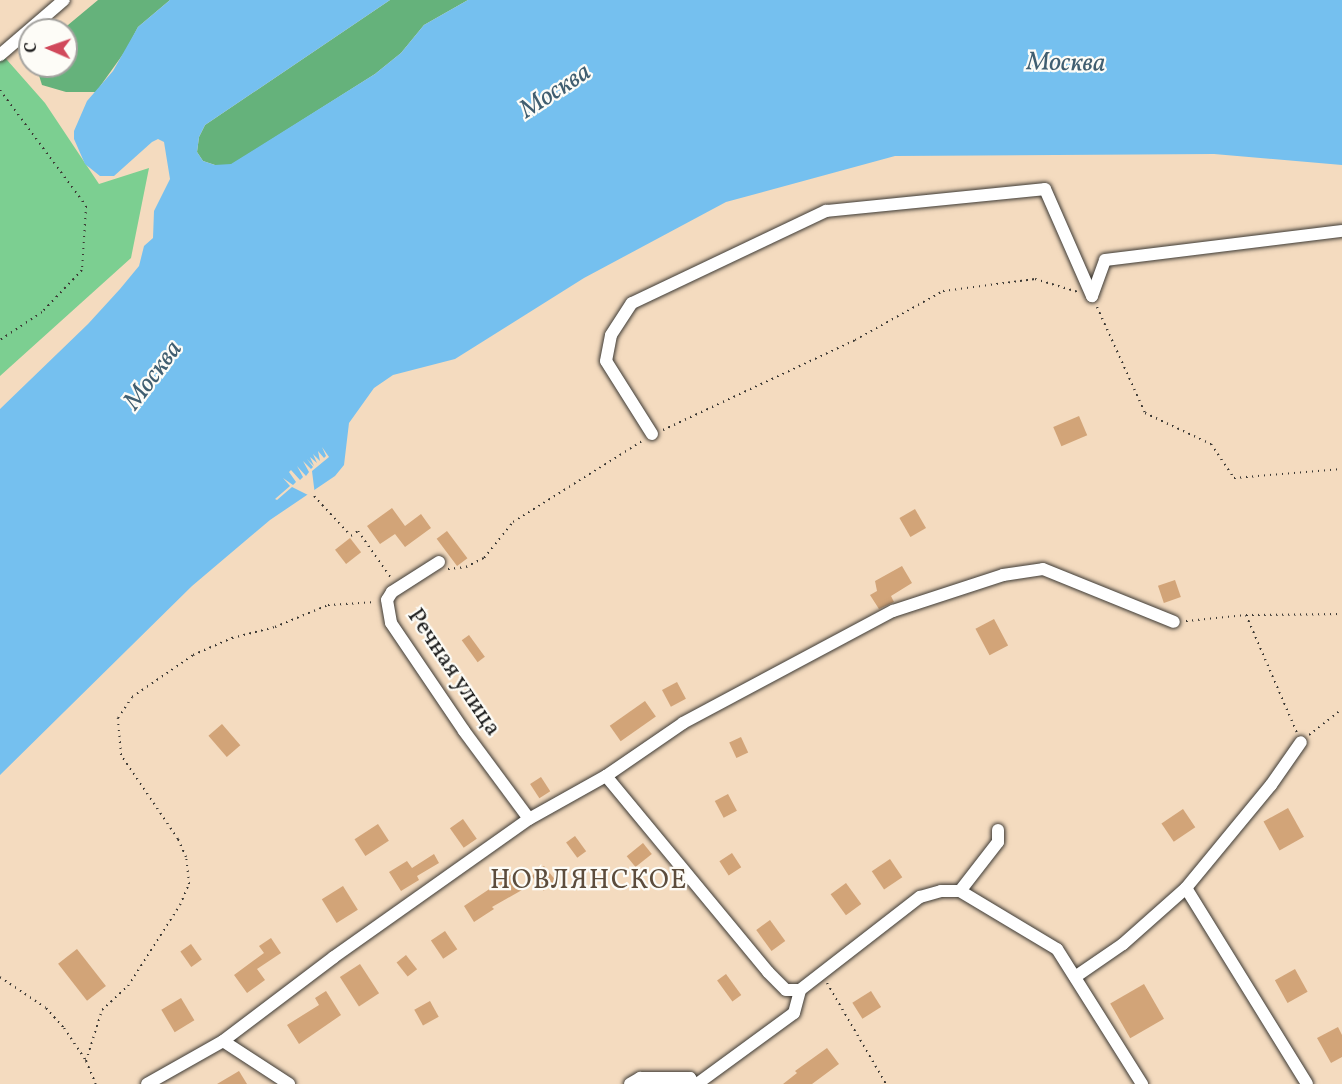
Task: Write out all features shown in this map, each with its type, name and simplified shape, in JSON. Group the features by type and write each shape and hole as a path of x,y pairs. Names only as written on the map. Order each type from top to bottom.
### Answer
{"street":[{"path":"0,55 64,0"},
{"path":"652,434 606,361 610,335 632,303 826,211 1045,189 1092,296"},
{"path":"1092,296 1105,260 1342,231"},
{"name":"Речная улица","path":"436,564 398,588 387,600 391,623 464,731 529,819"},
{"path":"147,1084 223,1041 343,950 529,819 606,776 683,723 893,611 1003,575 1043,569 1174,622"},
{"path":"1075,977 1123,944 1186,888 1271,785 1301,742"},
{"path":"606,776 768,972 786,990 800,990 920,897 941,891 960,891 1057,949 1112,1040 1136,1071 1142,1084"},
{"path":"960,891 998,842 998,830"},
{"path":"1186,888 1307,1084"},
{"path":"630,1084 640,1078 690,1078 695,1084 794,1013 800,990"},
{"path":"223,1041 290,1084"}],"path":[{"path":"0,90 86,206 82,270 42,312 0,340"},
{"path":"436,564 456,569 484,558 513,522 652,434 855,340 943,291 1035,279 1092,296 1145,413 1211,444 1234,478 1342,469"},
{"path":"314,496 351,536 358,531 398,588"},
{"path":"86,1060 102,1010 128,986 157,944 189,884 186,857 178,838 122,755 118,718 132,697 193,656 232,638 275,627 328,605 387,600"},
{"path":"1174,622 1246,615 1342,614"},
{"path":"1246,615 1301,742 1342,709"},
{"path":"821,974 886,1084"},
{"path":"0,977 46,1008 64,1028 86,1060 95,1082"}],"green space":[{"path":"98,0 170,0 138,27 126,50 96,92 66,92 42,85 40,78 78,78 76,18"},
{"path":"390,0 468,0 424,25 401,53 375,74 231,165 215,165 203,161 197,152 199,137 205,125"},
{"path":"0,52 18,72 18,78 23,78 45,103 99,184 149,168 131,258 0,376"}],"water":[{"name":"Москва","path":"170,0 390,0 205,125 199,137 197,152 203,161 215,165 231,164 375,74 401,53 424,25 468,0 1342,0 1342,165 1214,154 895,156 726,202 584,278 455,359 393,375 374,388 349,423 344,465 335,476 270,520 192,586 0,775 0,409 88,324 120,289 139,266 144,246 153,238 154,211 170,179 164,142 158,139 152,142 114,176 100,176 85,164 74,139 74,131 87,101 113,71 138,27"}],"pier":[{"path":"322,447 329,457 312,471 315,495 312,497 292,487 277,500 275,499 290,486 283,478 293,485 296,482 289,472 291,470 300,480 303,477 297,466 306,476 309,472 303,461 311,469 313,467 307,459 314,466 310,457 317,463 313,454 320,461 318,451 324,458 326,456"}],"building":[{"path":"1079,416 1087,435 1061,446 1053,427"},
{"path":"392,508 405,526 421,514 431,528 405,547 395,534 380,544 367,526"},
{"path":"915,509 926,528 910,537 899,518"},
{"path":"447,531 467,558 457,566 437,539"},
{"path":"350,538 361,552 346,564 335,550"},
{"path":"902,566 912,583 891,596 894,602 879,609 870,595 877,591 875,581"},
{"path":"1175,580 1181,597 1164,603 1158,586"},
{"path":"994,619 1008,645 990,655 975,629"},
{"path":"469,635 485,657 478,662 462,640"},
{"path":"677,682 686,699 671,707 662,690"},
{"path":"645,701 656,717 621,741 610,726"},
{"path":"222,724 240,745 227,757 208,736"},
{"path":"741,737 748,752 736,758 729,742"},
{"path":"541,777 550,791 539,798 530,784"},
{"path":"728,794 737,811 724,818 715,801"},
{"path":"1288,808 1304,837 1280,850 1264,822"},
{"path":"1183,809 1195,827 1174,842 1161,824"},
{"path":"463,819 477,839 464,848 450,828"},
{"path":"378,824 389,841 365,856 355,839"},
{"path":"575,836 586,851 577,858 566,842"},
{"path":"643,843 652,854 635,867 627,856"},
{"path":"732,853 741,867 729,875 719,861"},
{"path":"434,854 439,863 417,876 419,880 401,891 389,872 407,861 412,868"},
{"path":"890,859 902,877 884,890 872,871"},
{"path":"544,866 556,881 544,891 532,876"},
{"path":"512,874 522,890 492,907 494,909 474,922 464,906"},
{"path":"846,883 861,904 846,915 831,894"},
{"path":"343,886 358,910 337,923 322,899"},
{"path":"770,920 785,941 772,951 756,930"},
{"path":"445,931 457,949 443,959 431,941"},
{"path":"271,938 281,953 257,969 265,980 247,993 234,975 264,953 259,946"},
{"path":"191,944 202,960 191,967 180,951"},
{"path":"77,949 106,986 87,1001 58,964"},
{"path":"406,955 417,969 408,977 397,962"},
{"path":"360,964 379,993 359,1006 340,977"},
{"path":"1295,969 1308,992 1287,1003 1275,980"},
{"path":"726,974 741,995 732,1002 717,980"},
{"path":"1144,984 1164,1019 1130,1038 1110,1004"},
{"path":"326,991 341,1015 299,1044 287,1025 319,1005 315,998"},
{"path":"871,991 881,1007 862,1019 852,1003"},
{"path":"181,998 194,1020 175,1032 161,1010"},
{"path":"430,1001 439,1017 423,1025 414,1010"},
{"path":"1338,1027 1342,1035 1342,1057 1331,1063 1317,1038"},
{"path":"827,1048 839,1064 812,1084 783,1084 797,1073 795,1071"},
{"path":"239,1071 247,1084 217,1084"}],"district":[{"name":"НОВЛЯНСКОЕ","path":"589,882"}]}
